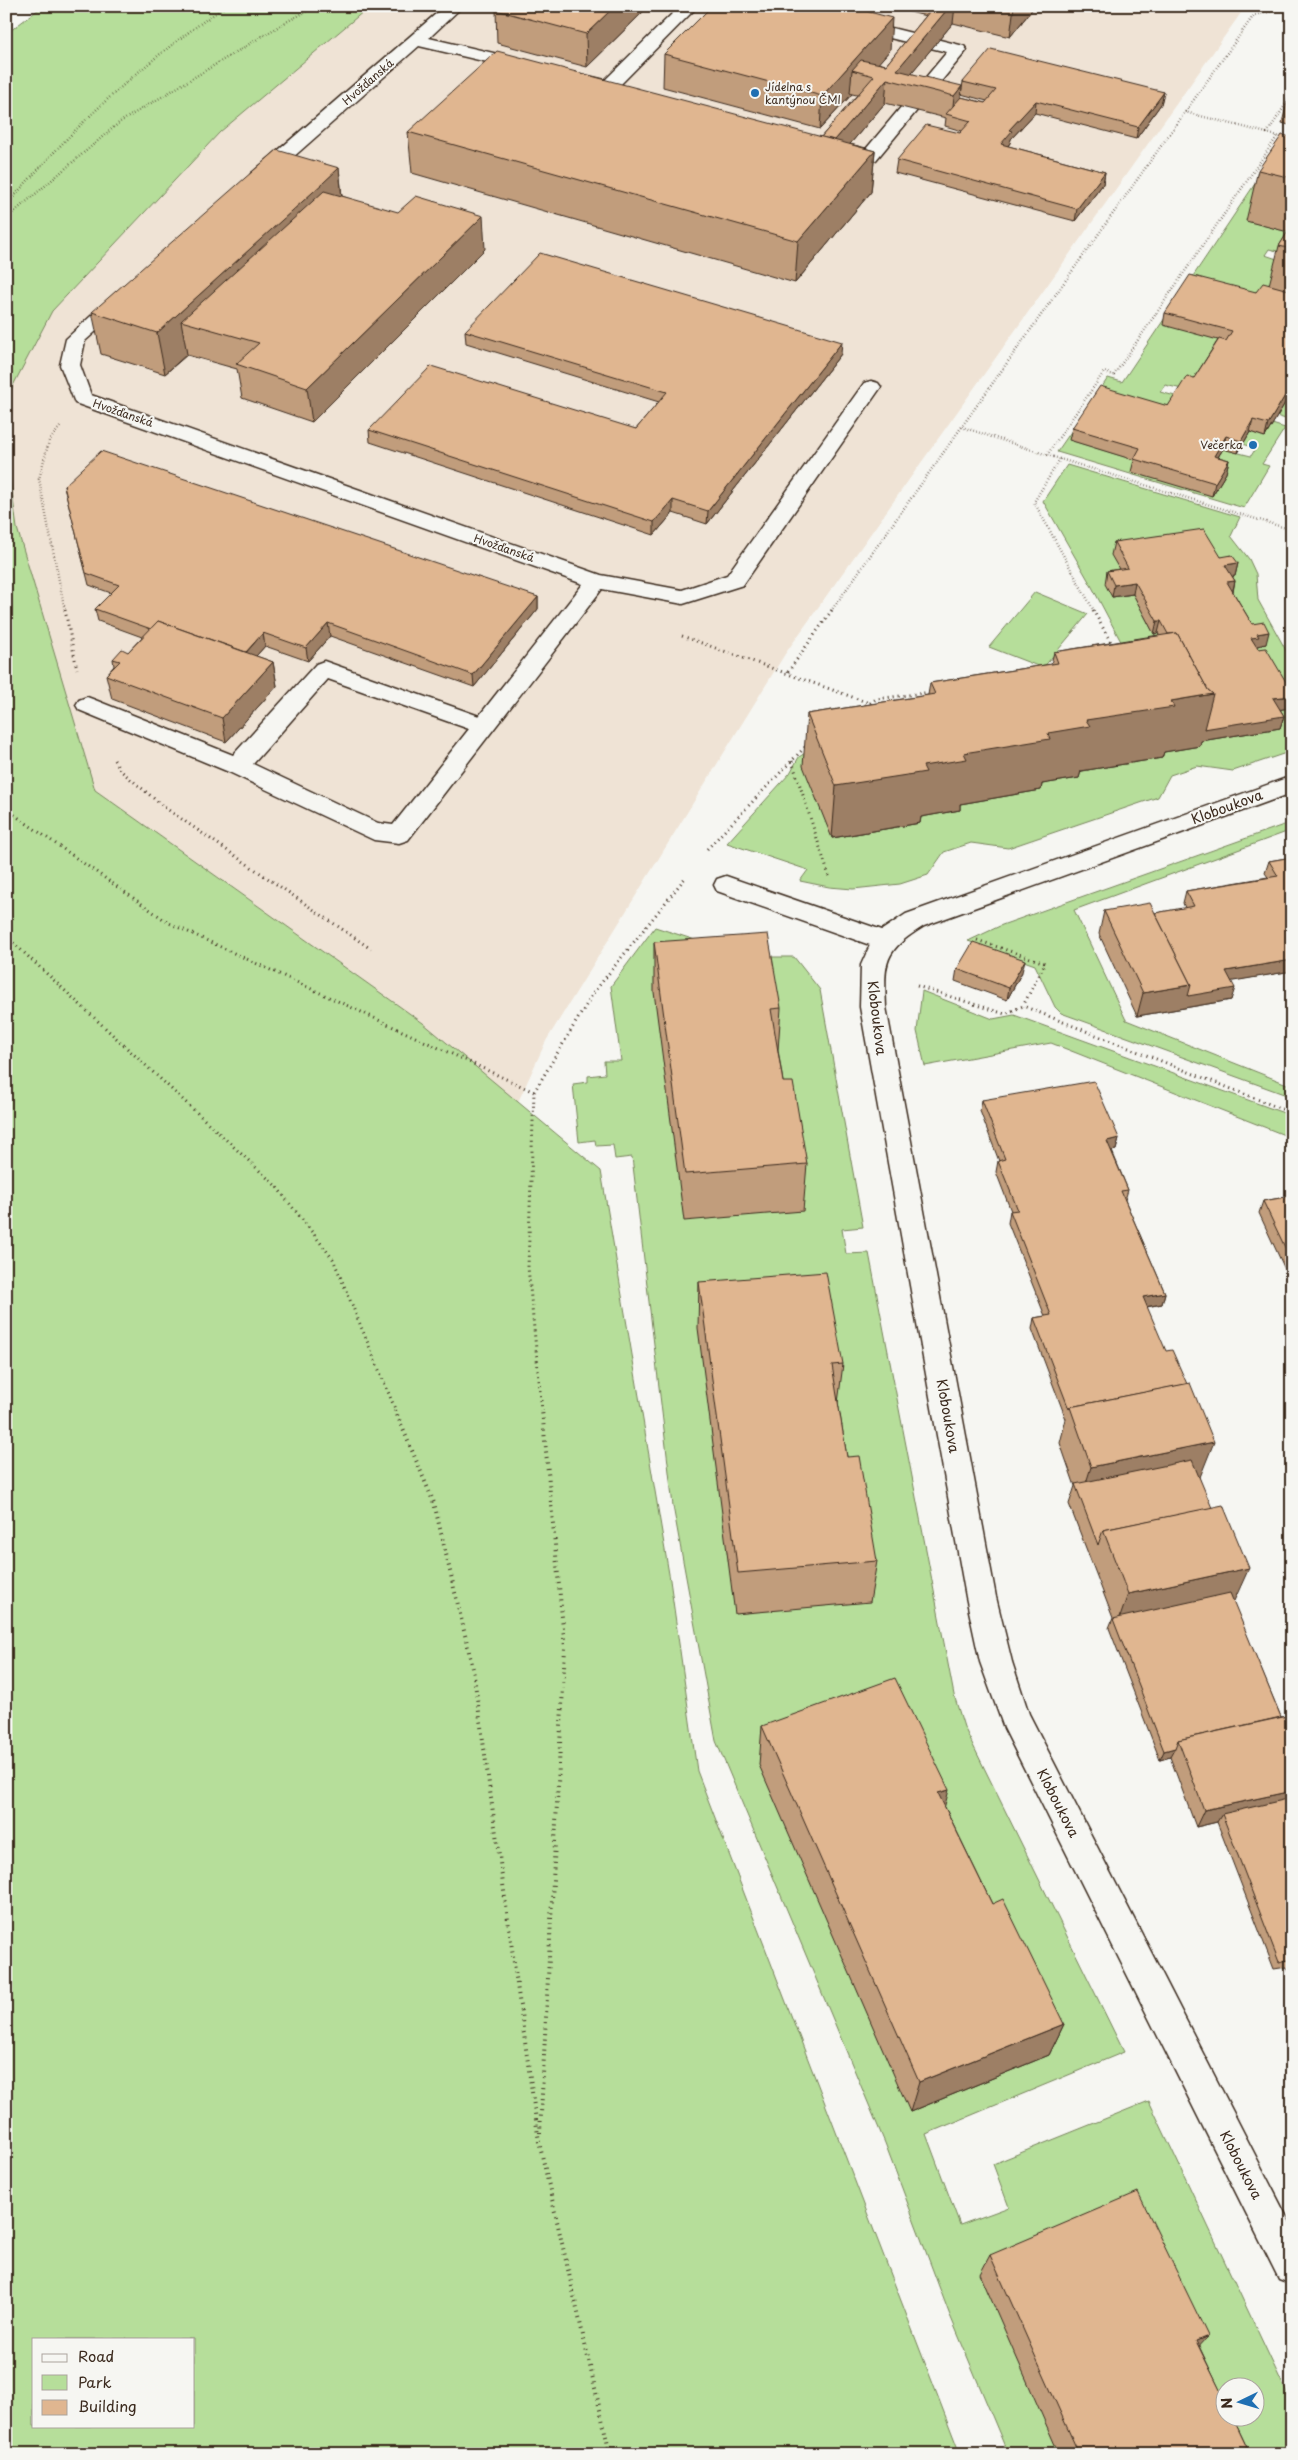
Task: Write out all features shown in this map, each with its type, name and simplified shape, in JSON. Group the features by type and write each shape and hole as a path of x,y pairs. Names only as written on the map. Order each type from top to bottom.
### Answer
{"street":[{"name":"Hvožďanská","path":"246,189 455,6"},
{"path":"609,86 690,6"},
{"path":"782,6 958,50 870,156 822,143"},
{"path":"416,40 543,70"},
{"path":"562,75 628,91"},
{"name":"Hvožďanská","path":"135,287 76,338 70,365 82,399 597,581 683,597 736,580 871,387"},
{"path":"87,704 237,766 374,831 399,834 597,581"},
{"path":"237,766 324,669 484,726"},
{"name":"Kloboukova","path":"1292,784 914,920 884,940 872,971 875,1017 979,1587 996,1662 1015,1718 1292,2266"},
{"path":"726,885 884,940"}],"path":[{"path":"6,206 36,168 102,101 201,22 226,6"},
{"path":"6,219 120,122 286,22 317,6"},
{"path":"788,672 1254,15 1292,7"},
{"path":"1267,133 1292,95"},
{"path":"1185,112 1292,141"},
{"path":"1047,455 1104,372 1114,375 1276,137"},
{"path":"962,427 1292,530"},
{"path":"1060,459 1034,502 1115,650"},
{"path":"675,633 846,693 870,704"},
{"path":"862,708 876,699 934,692"},
{"path":"539,2142 564,1648 528,1267 534,1092 594,992 690,872 710,844 810,742"},
{"path":"792,761 832,886"},
{"path":"6,809 169,924 534,1092"},
{"path":"690,872 726,885"},
{"path":"872,971 1005,1014 1024,1006 1045,963 914,920"},
{"path":"6,936 276,1186 333,1259 434,1503 471,1660 539,2142 610,2454"},
{"path":"1024,1006 1292,1113"}],"shaded area":[{"path":"370,6 1246,6 785,654 546,1041 518,1102 423,1023 95,790 17,528 6,449 6,399 52,311 220,132"}],"green space":[{"path":"43,6 370,6 220,132 52,311 6,399 6,34"},
{"path":"1283,142 1247,221 1292,233 1286,253 1269,249 1265,255 1289,263 1229,344 1191,391 1165,385 1160,392 1179,397 1171,410 1070,440 1138,461 1211,468 1223,449 1251,456 1256,448 1243,444 1250,432 1264,437 1272,424 1285,428 1262,464 1269,466 1244,508 1057,452 1108,378 1122,382"},
{"path":"1292,389 1292,421 1276,416"},
{"path":"6,449 17,528 95,790 423,1023 601,1171 670,1580 697,1771 960,2454 6,2454"},
{"path":"1067,465 1240,517 1231,536 1249,559 1256,574 1258,600 1292,661 1292,751 1233,771 1197,766 1170,775 1158,797 1008,848 971,843 944,852 928,875 900,884 853,889 829,887 800,881 808,870 727,843 790,773 799,757 880,704 1135,668 1091,585 1043,501","holes":["1125,581 1265,644 1254,646 1290,708 1270,711 1195,742 957,804 959,810 917,817 919,823 832,838 1182,677 1158,633 1154,634 1133,594 1112,597"]},
{"path":"1035,592 1088,614 1043,668 989,647"},
{"path":"1292,822 1292,830 1074,910 1126,1020 1292,1086 1292,1097 1061,1013 1055,1007 1035,965 968,941 1002,925"},
{"path":"655,927 748,957 794,957 820,990 863,1227 842,1229 846,1254 869,1253 954,1695 964,1727 1124,2052 926,2134 960,2225 1009,2207 993,2164 1149,2101 1292,2404 1292,2454 1008,2454 949,2313 885,2143 716,1741 673,1506 632,1157 615,1159 613,1145 596,1146 595,1140 579,1142 573,1084 588,1082 588,1076 605,1074 604,1061 621,1061 611,986"},
{"path":"922,991 993,1019 1014,1015 1292,1116 1292,1138 1051,1043 925,1066 917,1031"}],"building":[{"path":"500,6 615,6 586,34 496,10"},
{"path":"712,6 847,6 892,18 822,96 664,54"},
{"path":"934,6 950,6 897,70 962,86 954,96 887,79 835,140 821,137 874,76 852,70 861,60 886,65"},
{"path":"991,49 1164,92 1138,127 1036,101 1009,130 1012,131 1001,144 1105,172 1077,209 897,160 926,125 960,133 971,121 946,114 961,97 985,103 996,90 963,82"},
{"path":"497,51 875,151 798,241 408,132"},
{"path":"1282,135 1292,137 1292,178 1258,170"},
{"path":"277,150 339,168 157,333 92,312"},
{"path":"324,191 398,212 416,196 483,216 307,388 236,364 259,343 181,321"},
{"path":"1292,225 1292,249 1279,246"},
{"path":"540,253 842,342 708,511 673,500 654,522 369,430 431,366 636,429 667,392 465,331"},
{"path":"1190,275 1256,292 1263,283 1292,291 1292,384 1268,424 1253,420 1241,441 1226,436 1214,456 1229,460 1215,483 1134,459 1140,448 1072,428 1100,386 1168,406 1187,376 1194,378 1219,339 1226,341 1232,331 1165,313"},
{"path":"101,451 538,597 473,675 328,623 306,648 263,633 246,652 158,621 151,629 95,609 119,585 86,573 64,486"},
{"path":"1204,529 1221,557 1232,555 1238,563 1225,565 1235,581 1227,582 1252,624 1264,622 1269,632 1257,634 1259,637 1251,638 1258,649 1266,648 1292,692 1292,696 1273,698 1284,716 1204,729 1213,694 1208,690 1177,633 1168,634 1161,621 1157,621 1135,582 1114,585 1107,571 1128,568 1114,542"},
{"path":"158,621 273,662 222,718 106,675 120,661 113,659 122,649 128,652"},
{"path":"1177,633 1208,690 1213,694 1171,701 1174,707 1086,720 1090,726 1048,733 1050,739 964,753 967,759 923,766 926,772 836,786 807,714 935,694 930,683 1058,663 1054,652"},
{"path":"1292,857 1292,960 1226,971 1235,988 1188,996 1191,985 1155,913 1194,906 1186,891 1278,876 1269,861"},
{"path":"1150,903 1191,985 1143,993 1104,911"},
{"path":"768,934 781,1008 771,1009 783,1082 793,1082 807,1164 685,1174 654,942"},
{"path":"973,942 1025,960 1009,988 957,969"},
{"path":"1094,1081 1119,1138 1107,1141 1128,1190 1121,1191 1165,1293 1143,1297 1166,1351 1172,1350 1187,1384 1070,1407 1069,1409 1034,1318 1051,1315 1010,1211 1018,1210 998,1161 1005,1159 982,1100"},
{"path":"1292,1196 1292,1262 1263,1201"},
{"path":"826,1272 843,1364 832,1365 847,1457 859,1456 877,1561 738,1573 699,1282"},
{"path":"1190,1383 1214,1442 1091,1467 1070,1407"},
{"path":"1192,1460 1212,1508 1103,1530 1098,1545 1075,1484"},
{"path":"1223,1505 1249,1568 1128,1594 1103,1530"},
{"path":"1230,1593 1281,1717 1178,1740 1175,1748 1164,1751 1113,1619"},
{"path":"895,1678 949,1790 938,1793 992,1904 1003,1899 1064,2024 919,2082 762,1726"},
{"path":"1292,1715 1292,1791 1204,1810 1178,1740"},
{"path":"1292,1798 1292,1959 1279,1962 1222,1814"},
{"path":"1138,2192 1208,2336 1196,2341 1216,2382 1216,2428 1238,2428 1250,2454 1079,2454 990,2255"}],"place":[{"name":"Jídelna s kantýnou ČMI","path":"755,93"},
{"name":"Večerka","path":"1253,445"}]}
